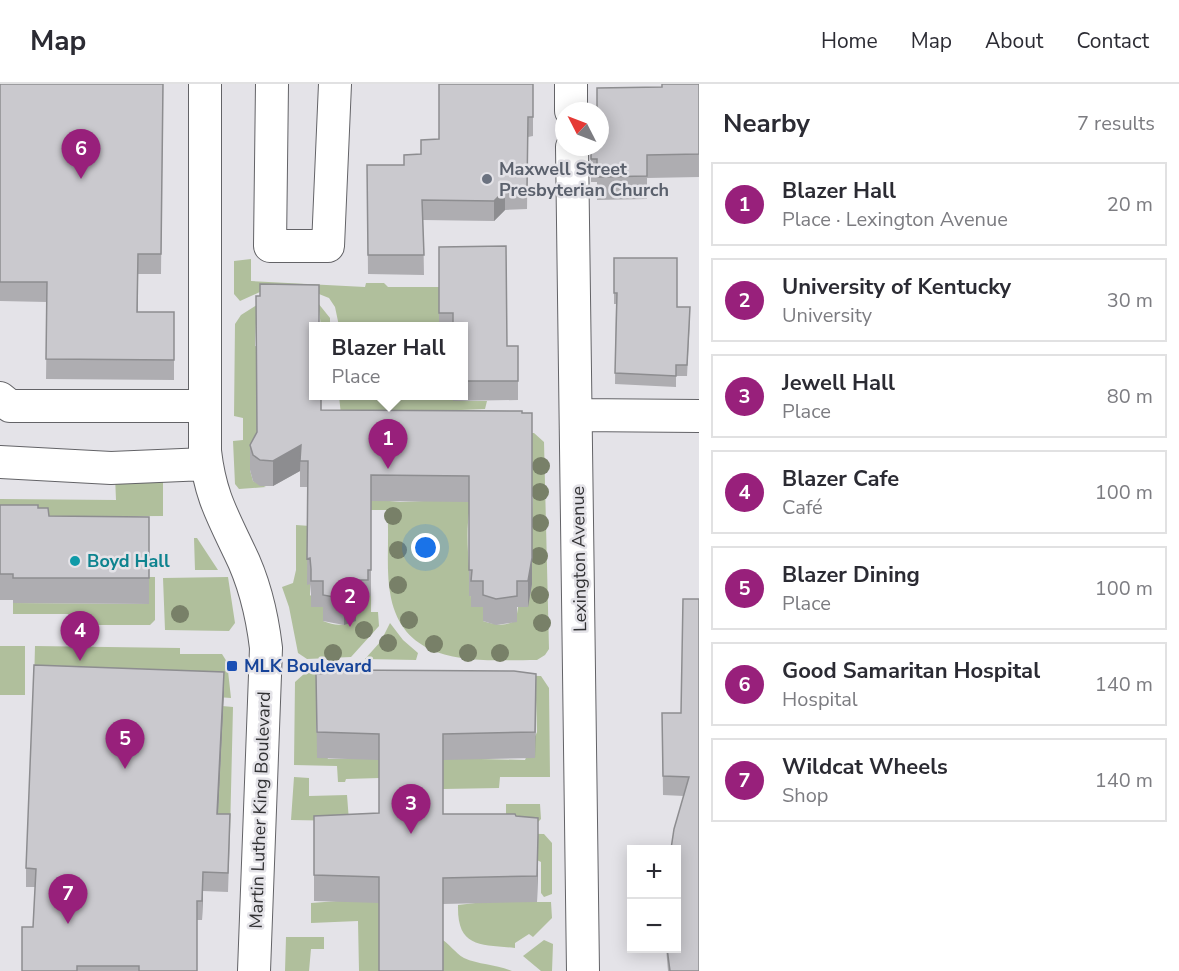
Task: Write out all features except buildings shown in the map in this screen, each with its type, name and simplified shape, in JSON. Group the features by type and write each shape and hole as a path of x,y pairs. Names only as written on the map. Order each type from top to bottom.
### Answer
{"street":[{"name":"Martin Luther King Boulevard","path":"205,84 206,464 214,502 240,552 257,598 266,648 254,971"},
{"path":"272,84 270,246 328,246 334,84"},
{"path":"571,84 571,102"},
{"name":"Lexington Avenue","path":"572,156 583,971"},
{"path":"0,398 10,406 205,406"},
{"path":"576,416 699,416"},
{"path":"0,462 111,468 206,464"}],"green space":[{"path":"251,259 251,281 365,287 366,283 384,283 388,287 439,287 439,322 338,322 335,307 329,298 314,292 262,291 240,301 234,294 234,261"},
{"path":"263,301 256,323 255,346 260,347 257,442 250,470 253,481 266,487 239,489 235,484 233,441 243,440 243,418 234,416 235,324 241,315"},
{"path":"318,303 330,318 330,322 320,322"},
{"path":"339,400 487,401 485,409 341,415"},
{"path":"514,433 534,433 544,442 549,649 537,660 471,659 449,656 429,649 412,638 399,621 389,587 387,510 371,510 368,499 400,502 472,499 468,526 471,606 483,607 483,621 500,625 508,624 516,620 532,520 533,497 530,496"},
{"path":"163,473 163,516 0,517 0,499 116,500 115,476"},
{"path":"296,525 310,526 310,595 323,607 323,621 340,625 356,620 356,606 368,596 371,596 371,612 378,612 379,626 351,657 307,659 298,653 289,607 282,587 293,583 296,570"},
{"path":"194,538 197,538 218,570 195,570"},
{"path":"149,577 155,577 155,620 150,625 75,625 74,614 13,614 13,603 149,604"},
{"path":"228,577 235,623 229,631 165,630 163,578"},
{"path":"390,623 403,640 418,653 416,660 365,659 381,641"},
{"path":"0,646 25,646 25,695 0,695"},
{"path":"35,646 180,648 180,654 222,654 227,662 231,698 34,684"},
{"path":"305,673 541,676 549,688 550,777 500,777 499,788 443,789 441,758 525,760 537,732 536,700 317,700 316,731 328,759 382,758 379,778 346,779 345,782 338,782 337,766 294,765 295,682"},
{"path":"222,706 233,707 230,833 217,833"},
{"path":"294,777 309,778 309,796 347,795 349,821 291,820"},
{"path":"506,804 540,804 541,819 537,823 506,818"},
{"path":"480,833 544,834 552,843 552,894 544,897 541,893 541,862"},
{"path":"381,901 379,971 359,971 358,921 311,923 311,903"},
{"path":"484,902 551,902 552,918 533,937 529,934 515,943 515,948 481,944 466,936 459,919 458,905"},
{"path":"286,937 324,937 324,949 311,949 309,971 285,971"},
{"path":"441,939 464,958 512,971 443,971"},
{"path":"544,940 553,944 552,971 541,971 523,956"}],"place":[{"name":"Good Samaritan Hospital","path":"81,179"},
{"name":"Maxwell Street Presbyterian Church","path":"487,179"},
{"name":"Blazer Hall","path":"388,469"},
{"name":"Boyd Hall","path":"75,561"},
{"name":"University of Kentucky","path":"350,627"},
{"name":"Blazer Cafe","path":"80,661"},
{"name":"MLK Boulevard","path":"232,666"},
{"name":"Blazer Dining","path":"125,769"},
{"name":"Jewell Hall","path":"411,834"},
{"name":"Wildcat Wheels","path":"68,924"}]}
